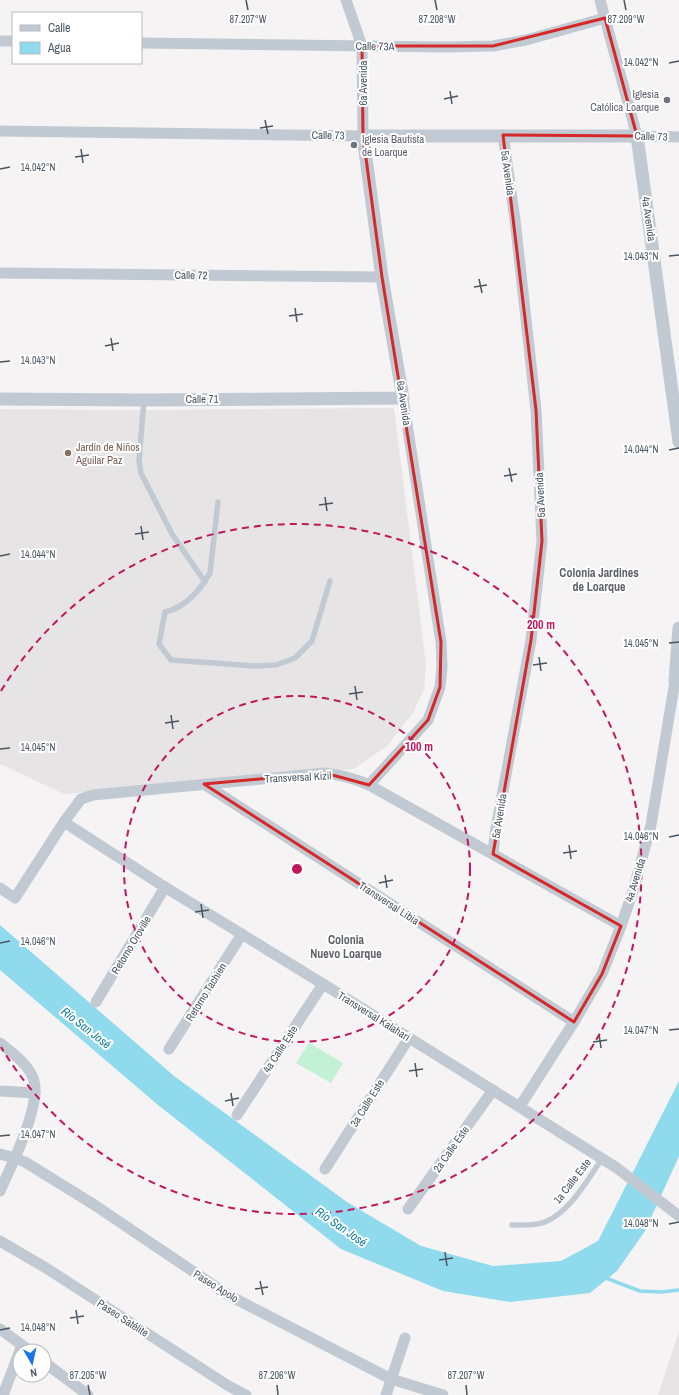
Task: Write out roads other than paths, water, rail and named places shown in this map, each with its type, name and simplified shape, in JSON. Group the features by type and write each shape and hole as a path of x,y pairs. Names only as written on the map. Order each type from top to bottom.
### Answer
{"street":[{"name":"6a Avenida","path":"346,0 362,46 363,136 382,278 403,398 441,642 442,667 440,687 428,720 369,785"},
{"name":"4a Avenida","path":"600,0 637,136 679,442"},
{"name":"Calle 73A","path":"142,43 445,47 493,46 526,40 605,18"},
{"path":"0,41 12,41"},
{"name":"Calle 73","path":"0,131 363,136 503,135 679,137"},
{"name":"5a Avenida","path":"493,854 495,834 530,640 542,541 536,410 503,135"},
{"name":"Calle 72","path":"0,273 382,278"},
{"name":"Calle 71","path":"0,399 144,400 403,398"},
{"name":"4a Avenida","path":"520,1106 574,1022 602,974 633,891 651,825 677,681 679,628"},
{"name":"Transversal Kizil","path":"0,888 15,898 64,822 81,799 93,795 325,773 342,775 369,785 621,926"},
{"name":"Transversal Libia","path":"204,784 574,1022"},
{"name":"Transversal Kalahari","path":"64,822 165,888 520,1106 617,1168 679,1216"},
{"name":"Retorno Oroville","path":"96,1002 165,888"},
{"name":"Retorno Tachien","path":"169,1049 242,934"},
{"name":"4a Calle Este","path":"238,1115 323,984"},
{"name":"3a Calle Este","path":"325,1169 409,1038"},
{"path":"0,1043 20,1059 28,1070 34,1081 35,1093 31,1116 15,1158 0,1191"},
{"name":"2a Calle Este","path":"408,1209 493,1090"},
{"path":"0,1091 35,1093"},
{"name":"Paseo Apolo","path":"0,1154 25,1162 93,1204 228,1295 391,1380 443,1395"},
{"name":"Paseo Satélite","path":"0,1241 46,1268 227,1385 246,1395"},
{"path":"0,1329 19,1343"},
{"path":"386,1395 405,1338"},
{"path":"52,1368 88,1395"},
{"path":"3,1395 12,1377"}],"lane":[{"path":"144,400 139,460 141,473 172,534 205,582"},
{"path":"218,502 210,573 205,582 192,597 180,606 165,612 159,644 170,660 256,666 276,665 295,658 312,641 330,581"},
{"name":"1a Calle Este","path":"512,1225 525,1226 544,1222 560,1214 602,1159"}],"water":[{"name":"Río San José","path":"0,925 174,1076 347,1202 421,1246 493,1266 561,1261 598,1241 679,1081 679,1156 645,1231 617,1271 590,1293 510,1302 443,1291 341,1249 158,1105 0,970"}],"waterway":[{"path":"603,1277 640,1291 661,1292 679,1290"}],"place":[{"name":"Iglesia Católica Loarque","path":"667,100"},
{"name":"Iglesia Bautista de Loarque","path":"354,145"},
{"name":"Jardín de Niños Aguilar Paz","path":"68,453"}],"district":[{"name":"Colonia Jardines de Loarque","path":"599,580"},
{"name":"Colonia Nuevo Loarque","path":"346,947"}]}
